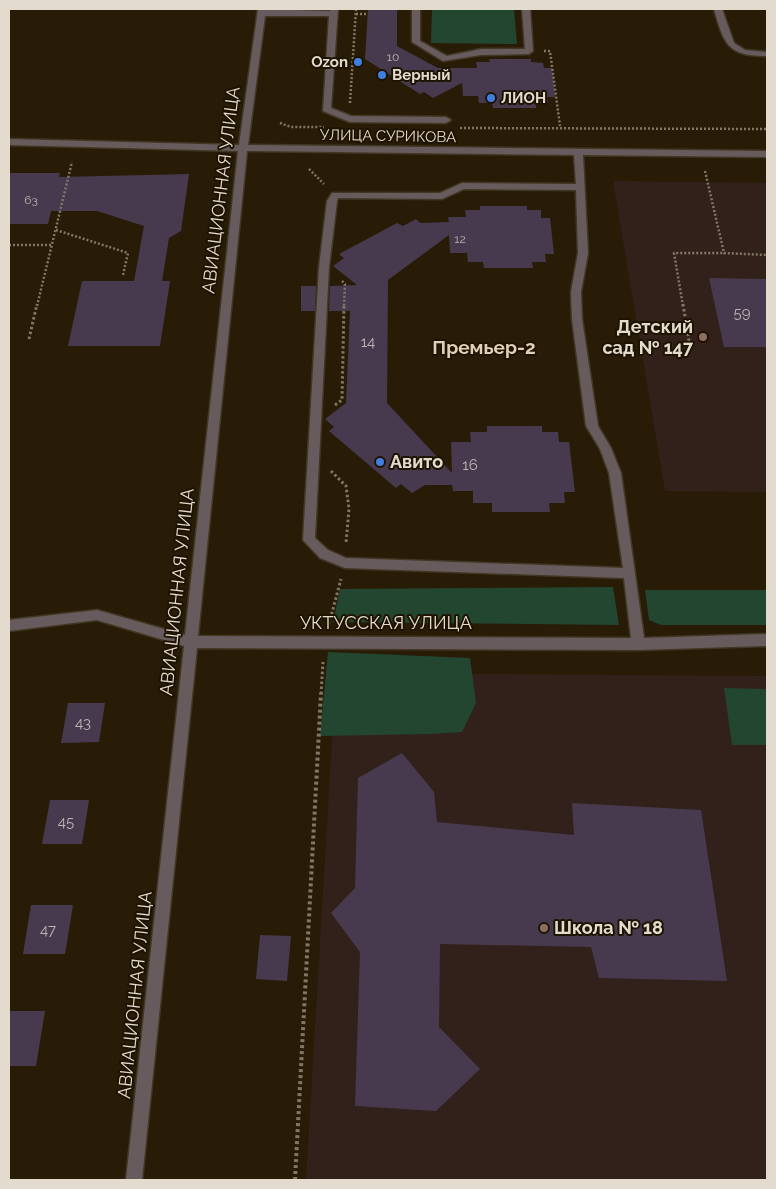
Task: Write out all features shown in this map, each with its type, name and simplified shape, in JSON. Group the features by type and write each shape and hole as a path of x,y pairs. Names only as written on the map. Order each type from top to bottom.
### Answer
{"street":[{"path":"416,9 416,42 446,59 481,52 529,51 526,9"},
{"path":"718,9 727,40 736,49 751,54 767,54"},
{"path":"261,11 334,11 326,109 350,119 446,120"},
{"name":"АВИАЦИОННАЯ УЛИЦА","path":"134,1180 243,148 248,123 261,11"},
{"name":"УЛИЦА СУРИКОВА","path":"9,142 243,148 767,154"},
{"path":"578,152 583,254 576,292 577,319 592,426 605,448 615,473 630,573 638,644"},
{"path":"581,187 462,186 442,196 334,195 324,267 309,540 324,554 345,563 630,573"},
{"name":"УКТУССКАЯ УЛИЦА","path":"9,625 97,615 191,642 638,644 767,640"}],"path":[{"path":"350,119 356,9"},
{"path":"356,14 367,14"},
{"path":"529,51 550,51 560,126"},
{"path":"280,123 291,127 330,127"},
{"path":"460,128 767,130"},
{"path":"30,339 72,162"},
{"path":"705,171 724,253"},
{"path":"56,230 128,253 123,275"},
{"path":"9,245 52,245"},
{"path":"689,341 674,253 767,255"},
{"path":"295,1180 324,642 345,563"}],"shaded area":[{"name":"Детский сад № 147","path":"613,181 767,183 767,492 665,491"},
{"name":"Школа № 18","path":"336,673 767,676 767,1180 306,1180"}],"green space":[{"path":"432,9 514,9 517,44 431,43"},
{"path":"613,587 619,625 333,622 340,589"},
{"path":"645,590 767,590 767,625 661,625 649,620"},
{"path":"328,652 470,658 476,703 462,732 320,736"},
{"path":"724,688 767,689 767,745 732,745"}],"building":[{"path":"368,9 397,9 397,46 438,68 477,68 476,62 490,62 489,59 531,59 531,62 543,63 544,68 552,68 555,97 547,97 548,103 536,103 536,108 493,108 492,103 479,103 478,96 463,96 462,83 433,98 424,92 420,94 365,59"},
{"path":"9,173 60,173 59,177 189,174 181,231 169,238 162,281 170,281 160,346 68,346 82,281 134,281 144,226 97,211 51,211 48,224 9,224"},
{"path":"480,206 527,206 527,210 541,210 541,218 550,218 554,254 545,254 546,262 532,262 533,268 484,268 483,262 468,262 467,253 450,253 449,235 388,280 387,403 452,473 451,442 471,442 470,432 487,432 487,426 542,426 542,432 558,432 559,442 569,442 575,492 564,492 565,503 549,503 550,512 492,512 492,503 473,503 473,491 453,491 452,485 425,485 412,493 401,484 396,488 329,431 334,427 325,419 346,403 350,311 329,311 330,286 357,285 333,266 344,258 339,254 397,223 403,226 416,219 420,223 449,222 448,217 466,217 465,210 480,210"},
{"path":"709,278 767,279 767,347 724,347"},
{"path":"301,286 316,286 315,311 301,311"},
{"path":"68,703 105,703 99,742 61,743"},
{"path":"402,753 434,792 437,822 574,835 572,803 701,810 727,981 599,978 591,947 440,944 439,1027 480,1069 436,1111 355,1106 360,952 331,913 355,888 358,778"},
{"path":"50,800 89,800 82,844 42,844"},
{"path":"31,905 73,905 65,954 23,954"},
{"path":"260,935 291,936 287,981 256,979"},
{"path":"9,1011 45,1011 36,1066 9,1066"}],"place":[{"name":"Ozon","path":"358,62"},
{"name":"Верный","path":"382,75"},
{"name":"ЛИОН","path":"491,98"},
{"name":"Детский сад № 147","path":"703,337"},
{"name":"Авито","path":"380,462"},
{"name":"Школа № 18","path":"544,928"}],"district":[{"name":"Премьер-2","path":"484,347"}]}
